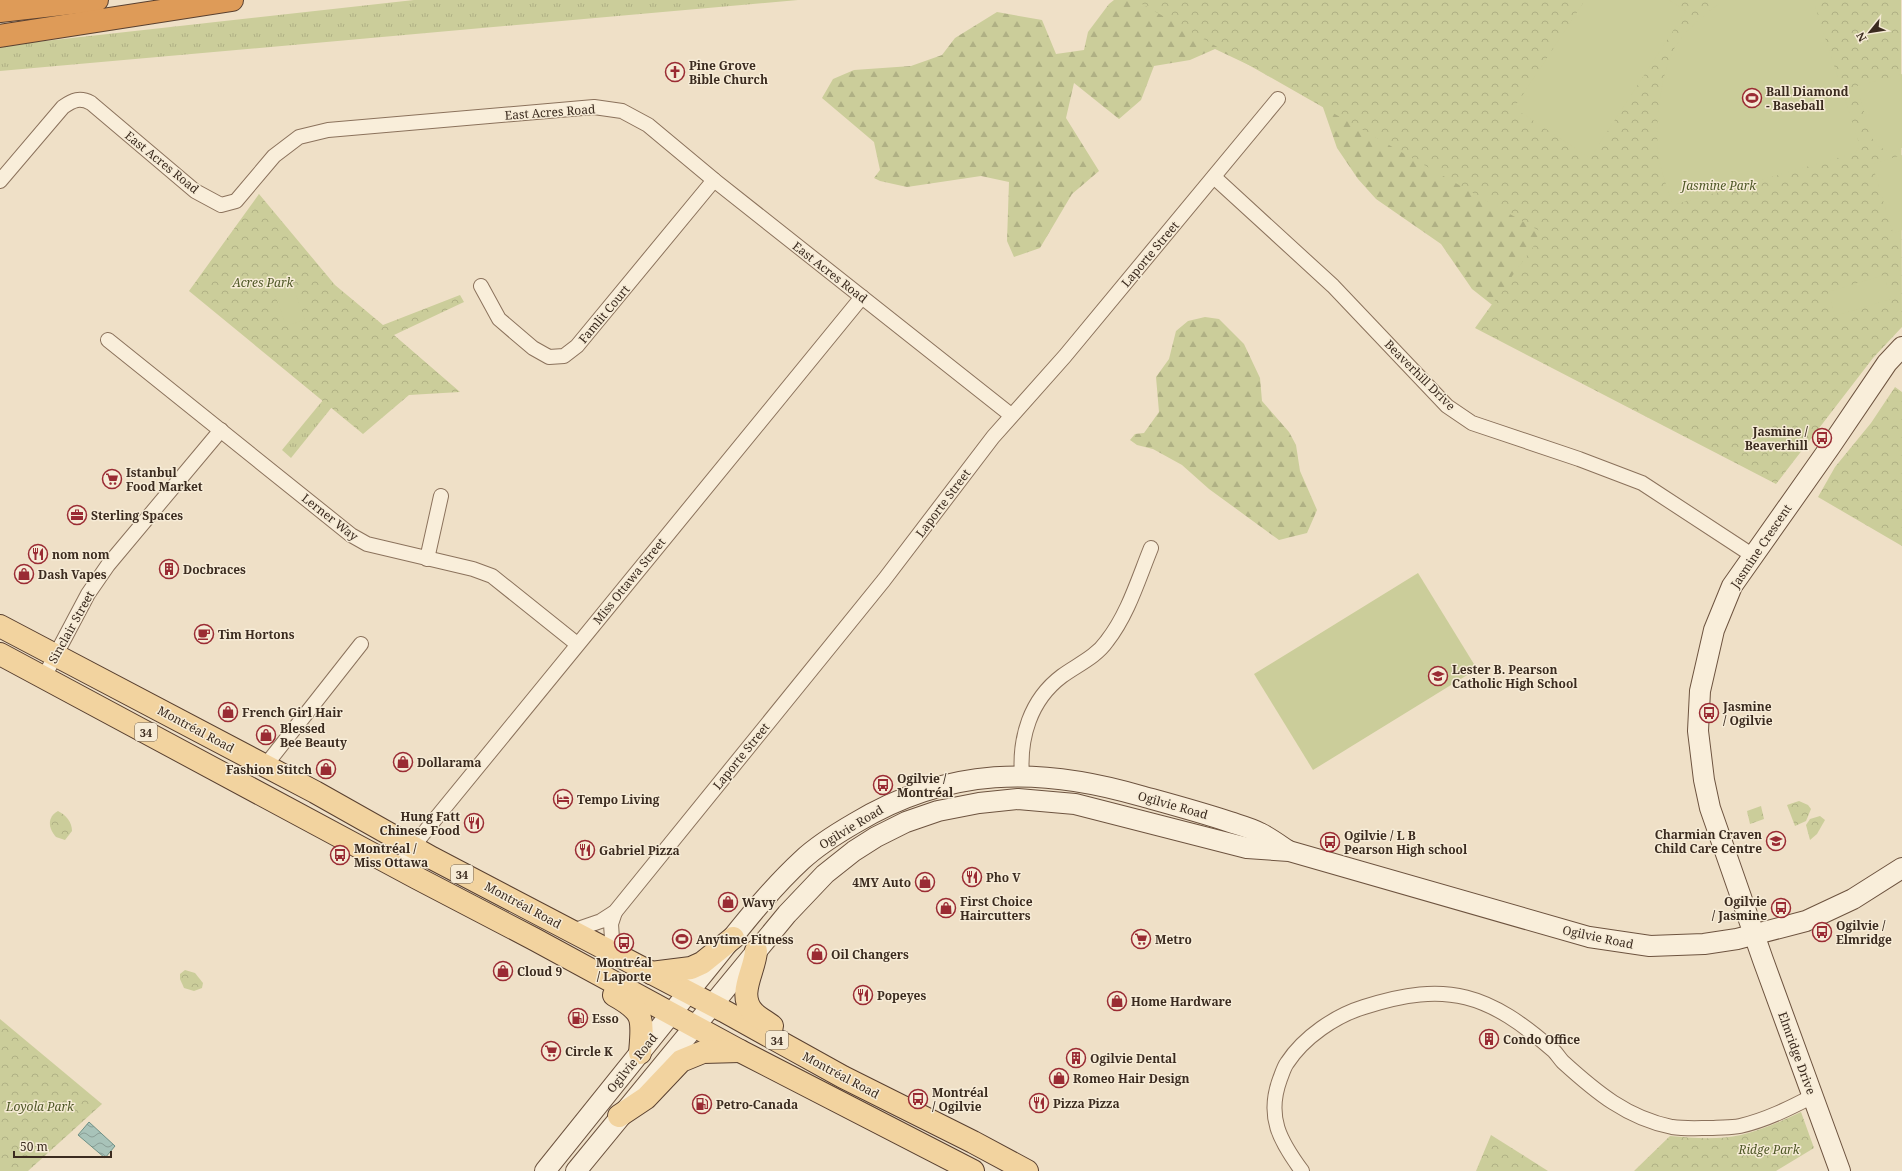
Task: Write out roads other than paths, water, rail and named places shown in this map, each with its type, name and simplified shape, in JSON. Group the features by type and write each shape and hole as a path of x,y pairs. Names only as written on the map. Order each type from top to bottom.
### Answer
{"highway":[{"path":"0,11 97,0"},
{"path":"0,36 232,0"}],"main road":[{"name":"Jasmine Crescent","path":"1754,935 1710,808 1704,780 1698,731 1700,691 1714,630 1732,586 1752,555 1830,447 1887,362 1902,347"},
{"name":"Montréal Road","path":"0,626 265,766 413,847 711,1005 843,1077 973,1142 1027,1171"},
{"name":"Montréal Road","path":"0,654 398,868 672,1013 740,1051 966,1167"},
{"name":"Ogilvie Road","path":"545,1171 733,938 802,859 830,838 873,812 908,796 947,784 984,778 1022,776 1062,778 1139,795 1259,832 1289,851"},
{"name":"Ogilvie Road","path":"576,1171 619,1116 787,914 825,874 854,851 906,822 938,810 979,803 1018,799 1075,804 1247,848 1289,851 1589,937 1607,941 1650,946 1704,944 1754,935 1806,921 1824,914 1853,899 1902,868"},
{"name":"Elmridge Drive","path":"1754,935 1840,1171"},
{"path":"651,973 691,968 702,963 733,938"},
{"path":"756,951 756,960 746,987 750,1007 754,1014 824,1059 843,1077"},
{"path":"558,952 575,972 630,1004 637,1011 642,1033 640,1052"},
{"path":"619,1116 646,1098 681,1061 703,1052 740,1051"},
{"path":"966,1167 973,1142"}],"street":[{"name":"East Acres Road","path":"0,180 63,107 74,99 84,99 91,103 195,191 221,205 236,201 274,156 299,137 328,130 594,107 622,111 648,125 714,180 1011,416"},
{"name":"Laporte Street","path":"572,931 601,921 615,912 884,580 988,443 1065,356 1278,99"},
{"name":"Beaverhill Drive","path":"1214,177 1333,286 1447,406 1472,423 1580,459 1642,484 1752,555"},
{"name":"Famlit Court","path":"481,286 499,319 533,348 549,357 564,356 577,346 714,180"},
{"name":"Miss Ottawa Street","path":"398,868 413,847 577,644 862,297"},
{"name":"Lerner Way","path":"108,340 351,535 367,544 473,569 492,576 577,644"},
{"name":"Sinclair Street","path":"44,677 88,594 108,565 221,430"},
{"path":"427,559 441,496"},
{"path":"1022,776 1020,756 1027,723 1041,697 1061,677 1086,661 1106,643 1123,618 1151,548"},
{"path":"265,766 361,644"},
{"path":"613,953 612,924 615,912"},
{"path":"1302,1171 1285,1148 1274,1121 1276,1091 1286,1063 1307,1040 1326,1024 1355,1010 1405,996 1434,993 1465,996 1492,1006 1520,1023 1604,1096 1627,1112 1657,1123 1675,1127 1702,1128 1739,1126 1776,1114 1813,1096"}],"water":[{"path":"89,1122 115,1146 105,1158 78,1135"}],"place":[{"name":"Pine Grove Bible Church","path":"675,72"},
{"name":"Ball Diamond - Baseball","path":"1752,98"},
{"name":"Jasmine / Beaverhill","path":"1822,438"},
{"name":"Istanbul Food Market","path":"112,479"},
{"name":"Sterling Spaces","path":"77,515"},
{"name":"nom nom","path":"38,554"},
{"name":"Docbraces","path":"169,569"},
{"name":"Dash Vapes","path":"24,574"},
{"name":"Tim Hortons","path":"204,634"},
{"name":"Lester B. Pearson Catholic High School","path":"1438,676"},
{"name":"French Girl Hair","path":"228,712"},
{"name":"Jasmine / Ogilvie","path":"1709,713"},
{"name":"Blessed Bee Beauty","path":"266,735"},
{"name":"Dollarama","path":"403,762"},
{"name":"Fashion Stitch","path":"326,769"},
{"name":"Ogilvie / Montréal","path":"883,785"},
{"name":"Tempo Living","path":"563,799"},
{"name":"Hung Fatt Chinese Food","path":"474,823"},
{"name":"Charmian Craven Child Care Centre","path":"1776,841"},
{"name":"Ogilvie / L B Pearson High school","path":"1330,842"},
{"name":"Gabriel Pizza","path":"585,850"},
{"name":"Montréal / Miss Ottawa","path":"340,855"},
{"name":"Pho V","path":"972,877"},
{"name":"4MY Auto","path":"925,882"},
{"name":"Wavy","path":"728,902"},
{"name":"First Choice Haircutters","path":"946,908"},
{"name":"Ogilvie / Jasmine","path":"1781,908"},
{"name":"Ogilvie / Elmridge","path":"1822,932"},
{"name":"Anytime Fitness","path":"682,939"},
{"name":"Metro","path":"1141,939"},
{"name":"Montréal / Laporte","path":"624,943"},
{"name":"Oil Changers","path":"817,954"},
{"name":"Cloud 9","path":"503,971"},
{"name":"Popeyes","path":"863,995"},
{"name":"Home Hardware","path":"1117,1001"},
{"name":"Esso","path":"578,1018"},
{"name":"Condo Office","path":"1489,1039"},
{"name":"Circle K","path":"551,1051"},
{"name":"Ogilvie Dental","path":"1076,1058"},
{"name":"Romeo Hair Design","path":"1059,1078"},
{"name":"Montréal / Ogilvie","path":"918,1099"},
{"name":"Pizza Pizza","path":"1039,1103"},
{"name":"Petro-Canada","path":"702,1104"}],"park label":[{"name":"Jasmine Park","path":"1719,185"},
{"name":"Acres Park","path":"263,282"},
{"name":"Loyola Park","path":"40,1106"},
{"name":"Ridge Park","path":"1769,1149"}]}
